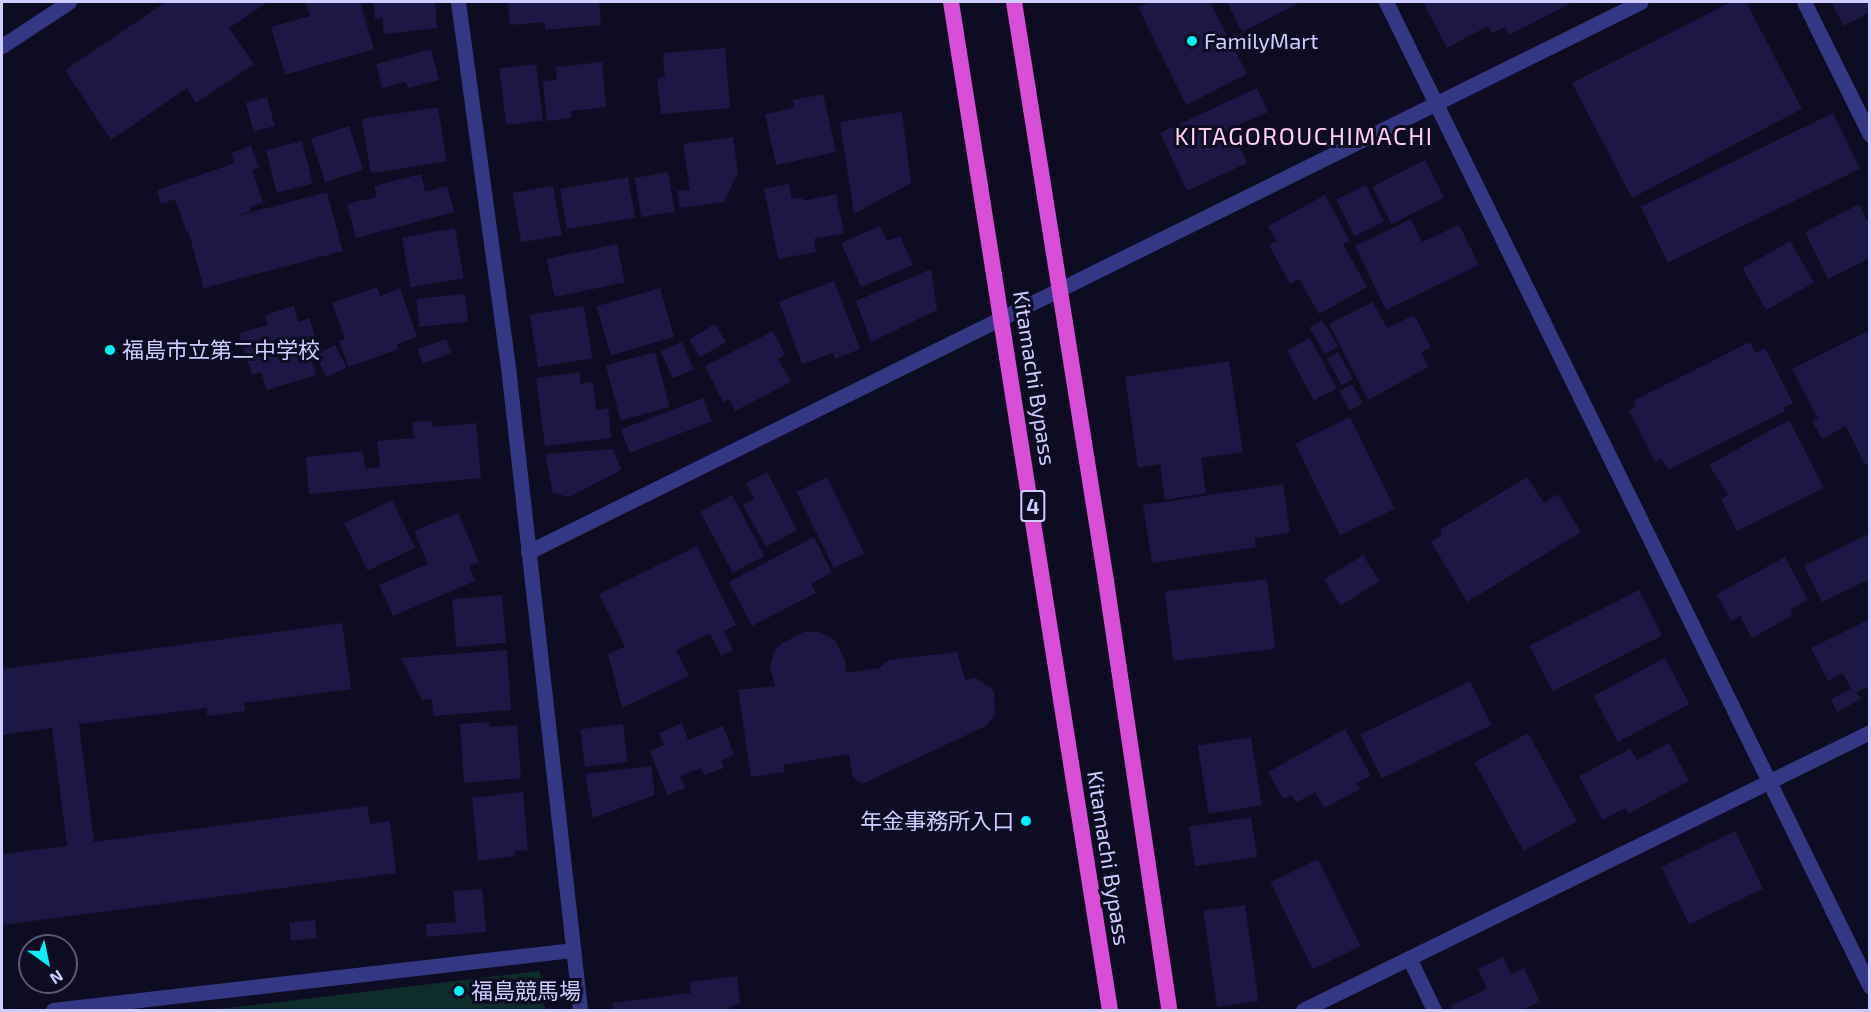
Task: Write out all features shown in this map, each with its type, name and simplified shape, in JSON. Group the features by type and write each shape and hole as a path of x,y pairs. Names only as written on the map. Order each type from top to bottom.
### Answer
{"highway":[{"name":"Kitamachi Bypass","path":"951,2 1003,316 1110,1011"},
{"name":"Kitamachi Bypass","path":"1014,2 1060,288 1169,1011"}],"street":[{"path":"2,46 69,2"},
{"path":"458,2 509,376 580,1011"},
{"path":"1386,2 1869,987"},
{"path":"528,552 1641,2"},
{"path":"1804,2 1869,135"},
{"path":"1303,1011 1869,732"},
{"path":"53,1011 572,950"},
{"path":"1410,960 1434,1011"}],"green space":[{"name":"福島競馬場","path":"540,971 545,1010 211,1010"}],"building":[{"path":"166,2 268,2 229,28 254,64 196,103 187,88 111,140 65,70"},
{"path":"306,2 360,2 374,49 285,75 271,27 310,16"},
{"path":"373,2 435,2 437,28 384,34 382,18 375,19"},
{"path":"508,2 599,2 601,25 545,30 545,22 510,25"},
{"name":"FamilyMart","path":"1150,2 1210,2 1247,74 1186,105 1138,7"},
{"path":"1227,2 1301,2 1242,32"},
{"path":"1423,2 1573,2 1509,35 1505,27 1492,33 1488,26 1447,48"},
{"path":"1731,2 1746,2 1802,109 1632,198 1572,83"},
{"path":"1831,2 1870,2 1870,12 1844,26"},
{"path":"725,48 730,108 661,114 657,78 665,77 663,53"},
{"path":"431,49 439,80 408,88 406,82 382,88 376,64"},
{"path":"602,62 606,107 571,111 571,118 547,121 543,81 557,80 556,67"},
{"path":"536,64 543,121 506,125 499,69"},
{"path":"1257,88 1268,112 1231,128 1247,163 1187,191 1160,133"},
{"path":"823,94 836,152 776,165 765,114 794,108 793,100"},
{"path":"267,97 275,126 254,132 246,103"},
{"path":"438,107 447,161 371,173 362,119"},
{"path":"902,112 911,183 854,214 840,122"},
{"path":"1833,113 1860,169 1668,263 1641,207"},
{"path":"349,126 363,170 325,182 311,138"},
{"path":"733,137 738,172 724,202 680,208 677,191 690,190 683,144"},
{"path":"302,141 313,184 277,193 266,150"},
{"path":"251,146 259,168 252,170 263,202 250,207 251,211 187,233 175,199 161,204 157,190 235,163 231,153"},
{"path":"1425,160 1444,197 1391,224 1372,187"},
{"path":"668,172 675,211 641,217 635,178"},
{"path":"421,174 425,192 447,186 454,212 356,238 347,204 377,197 374,186"},
{"path":"628,177 635,217 567,229 560,189"},
{"path":"789,184 792,199 803,197 803,201 836,194 844,233 814,239 816,252 778,259 764,189"},
{"path":"1366,185 1384,222 1354,236 1336,199"},
{"path":"553,186 562,235 521,242 513,193"},
{"path":"327,192 343,251 204,288 188,229"},
{"path":"1325,195 1350,241 1343,244 1367,287 1319,314 1299,279 1290,284 1269,245 1277,241 1268,226"},
{"path":"1859,204 1870,226 1870,258 1828,279 1805,232"},
{"path":"1411,219 1422,242 1459,225 1479,265 1386,310 1355,246"},
{"path":"880,226 887,241 900,236 913,265 861,287 841,243"},
{"path":"455,228 464,278 411,288 402,237"},
{"path":"1790,241 1814,283 1766,310 1742,268"},
{"path":"617,244 625,282 555,297 547,259"},
{"path":"931,269 937,310 871,342 856,301"},
{"path":"834,281 860,349 835,359 833,353 802,364 779,302"},
{"path":"377,287 380,296 400,288 417,337 397,344 399,349 348,367 339,341 345,339 332,303"},
{"path":"660,288 674,337 611,355 597,306"},
{"path":"465,294 468,322 419,327 416,299"},
{"path":"1373,302 1387,328 1414,315 1431,347 1421,352 1428,367 1368,400 1329,324"},
{"path":"294,306 298,322 309,318 318,345 307,348 316,375 267,390 261,372 252,375 239,333 268,325 265,315"},
{"path":"584,306 592,358 538,367 530,315"},
{"path":"1322,320 1338,347 1325,354 1309,328"},
{"path":"715,324 726,342 700,357 689,339"},
{"path":"1870,330 1870,463 1865,465 1846,426 1822,439 1812,421 1818,419 1792,369"},
{"path":"773,331 785,355 778,359 791,382 735,411 729,399 723,402 705,366"},
{"path":"1310,338 1337,388 1314,401 1287,350"},
{"path":"446,339 451,353 423,363 418,349"},
{"path":"682,342 694,370 673,379 661,351"},
{"path":"1750,342 1755,353 1765,348 1793,403 1783,408 1785,411 1668,470 1662,458 1655,462 1629,410 1636,406 1633,401"},
{"path":"335,345 346,367 327,377 315,355"},
{"path":"655,352 670,407 620,420 606,365"},
{"path":"1338,352 1353,379 1342,385 1327,358"},
{"path":"1229,361 1243,452 1201,458 1206,493 1165,500 1160,464 1138,468 1125,377"},
{"path":"579,372 581,384 593,382 596,410 608,408 611,438 545,446 536,378"},
{"path":"1352,384 1363,403 1350,411 1339,392"},
{"path":"703,398 712,421 630,453 621,430"},
{"path":"1350,417 1395,509 1340,535 1295,444"},
{"path":"1789,420 1824,488 1737,531 1721,499 1728,495 1709,465"},
{"path":"432,421 433,427 476,423 481,478 309,494 306,457 363,451 365,469 380,467 377,441 414,438 412,422"},
{"path":"613,449 621,470 569,497 553,493 545,454"},
{"path":"767,472 797,530 766,547 743,505 754,499 746,483"},
{"path":"827,477 864,553 834,568 796,492"},
{"path":"1527,477 1544,503 1558,494 1581,532 1467,602 1431,542 1442,535 1440,530"},
{"path":"1283,484 1290,533 1255,538 1256,547 1152,563 1143,505"},
{"path":"732,495 764,556 733,573 700,512"},
{"path":"392,500 415,548 368,571 344,523"},
{"path":"458,513 479,562 469,566 475,581 393,616 379,585 428,564 414,531"},
{"path":"1870,533 1870,579 1822,602 1804,566"},
{"path":"814,537 832,572 811,584 816,593 752,626 729,582"},
{"path":"697,546 736,625 724,631 733,650 721,656 710,633 676,650 689,676 622,708 608,654 625,647 599,594"},
{"path":"1363,555 1379,581 1340,606 1324,579"},
{"path":"1785,557 1808,600 1790,610 1793,615 1752,638 1740,616 1731,621 1717,594"},
{"path":"1267,579 1276,648 1173,661 1165,592"},
{"path":"1639,590 1662,635 1553,691 1529,646"},
{"path":"502,595 506,643 456,647 452,599"},
{"path":"1870,619 1870,686 1857,692 1861,699 1837,712 1831,699 1851,689 1843,673 1828,681 1811,648"},
{"path":"342,623 351,689 244,703 245,711 207,716 207,708 79,724 94,842 367,806 370,824 390,821 396,873 2,925 2,854 67,846 52,728 2,735 2,669"},
{"path":"804,632 819,632 835,640 845,660 846,673 879,668 889,660 957,652 965,680 976,678 994,691 995,715 986,726 862,784 853,777 849,754 784,765 784,772 751,777 738,690 775,686 770,667 773,654 781,644"},
{"path":"507,650 511,710 433,716 432,699 422,700 401,658"},
{"path":"1665,658 1689,704 1618,742 1593,696"},
{"path":"1470,681 1491,725 1382,779 1360,734"},
{"path":"490,722 489,727 517,725 521,778 464,783 460,724"},
{"path":"682,723 688,740 723,726 734,755 721,761 724,768 704,775 701,768 680,776 685,788 667,795 650,751 664,745 659,733"},
{"path":"623,724 628,762 585,767 580,729"},
{"path":"1345,729 1371,776 1356,783 1360,789 1324,808 1315,792 1296,803 1292,795 1283,799 1268,772"},
{"path":"1528,733 1577,821 1524,851 1475,763"},
{"path":"1251,737 1262,805 1208,814 1198,745"},
{"path":"1669,743 1689,781 1628,814 1625,808 1602,820 1579,776 1630,749 1637,760"},
{"path":"651,766 655,795 593,818 585,774"},
{"path":"523,792 528,850 515,851 516,856 478,861 472,798"},
{"path":"1251,817 1257,857 1195,866 1189,827"},
{"path":"1735,831 1763,889 1689,924 1661,867"},
{"path":"1318,859 1361,946 1313,969 1270,882"},
{"path":"482,889 486,932 427,937 426,924 456,922 453,891"},
{"path":"1245,905 1258,1001 1217,1007 1203,911"},
{"path":"315,920 317,938 291,941 289,923"},
{"path":"1503,957 1511,974 1524,968 1540,1002 1522,1010 1452,1010 1450,1006 1487,989 1478,969"},
{"path":"737,976 740,1003 723,1010 613,1010 612,1003 691,993 689,982"}],"place":[{"name":"FamilyMart","path":"1192,41"},
{"name":"福島市立第二中学校","path":"110,350"},
{"name":"年金事務所入口","path":"1026,821"},
{"name":"福島競馬場","path":"459,991"}],"district":[{"name":"KITAGOROUCHIMACHI","path":"1304,136"}]}
